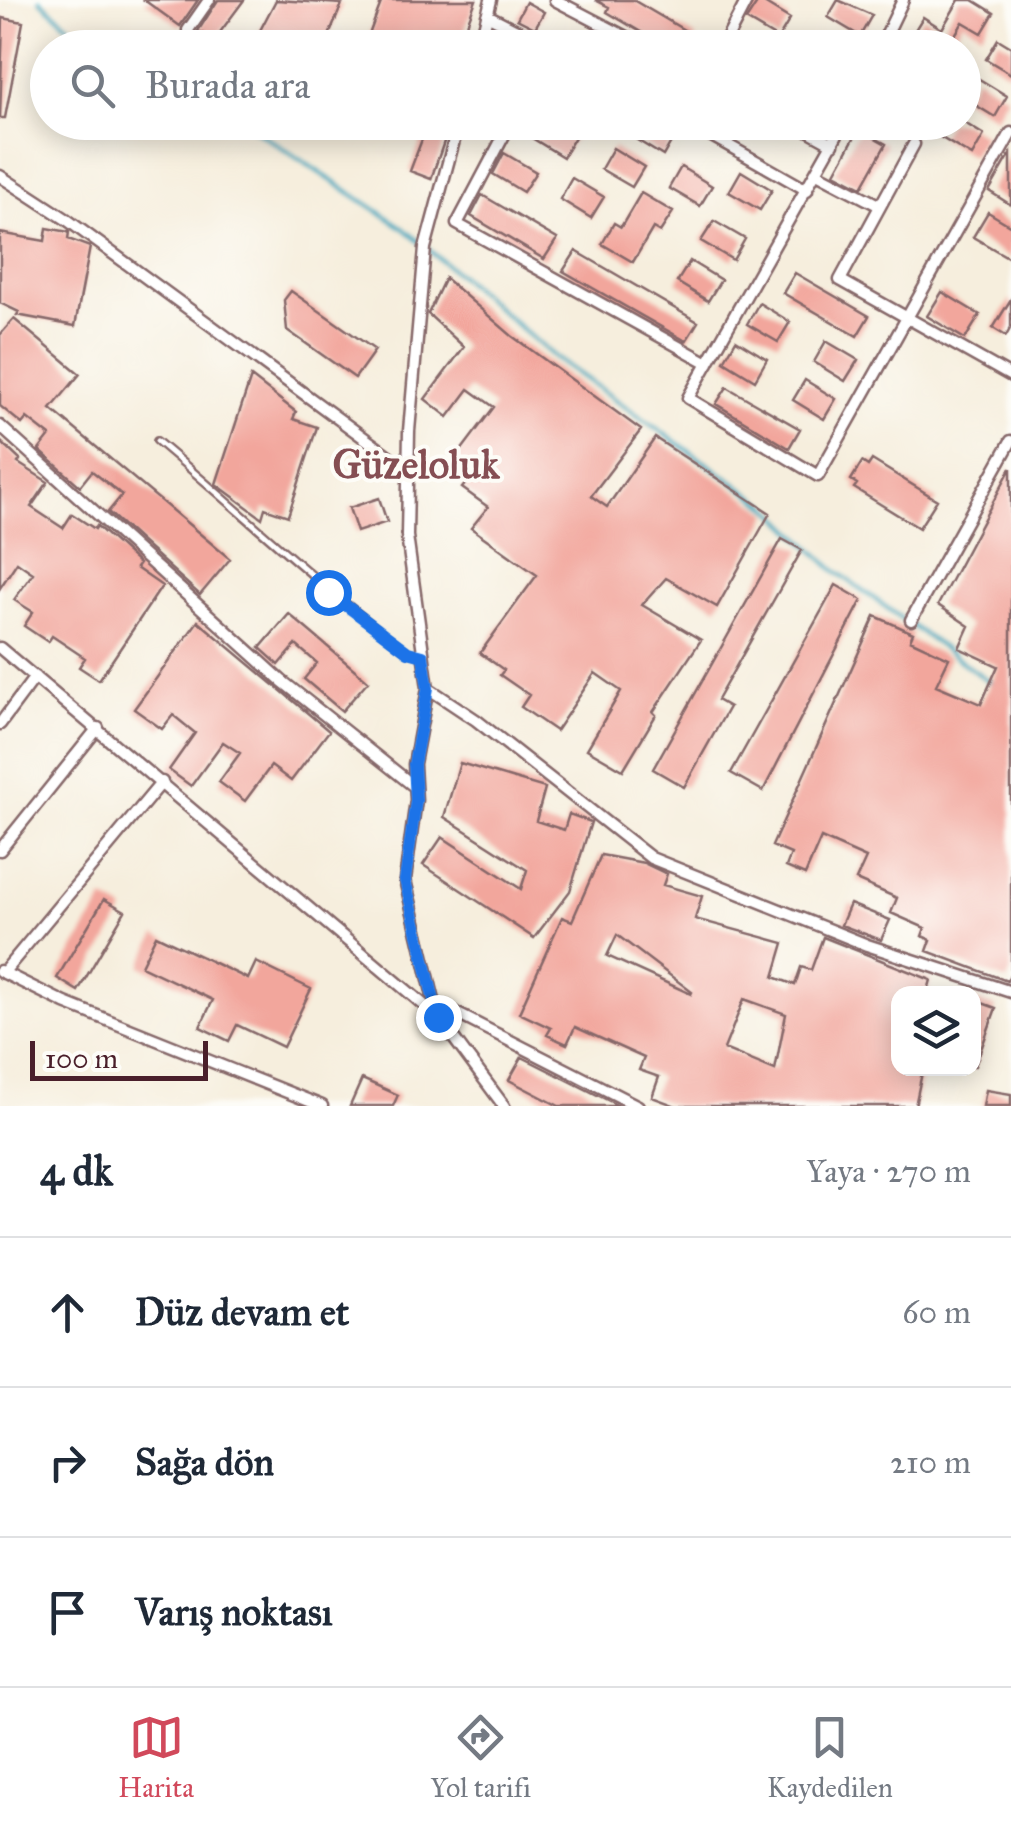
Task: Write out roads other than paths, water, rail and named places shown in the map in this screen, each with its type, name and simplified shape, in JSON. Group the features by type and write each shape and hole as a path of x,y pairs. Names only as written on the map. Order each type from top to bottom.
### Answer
{"street":[{"path":"188,30 209,0"},
{"path":"484,30 491,0"},
{"path":"556,0 613,30"},
{"path":"731,30 747,0"},
{"path":"889,30 904,0"},
{"path":"488,15 517,30"},
{"path":"835,140 688,398 818,476 1011,133"},
{"path":"438,1017 405,880 414,764 428,688 407,536 408,470 426,244 454,140"},
{"path":"502,140 456,224 708,363"},
{"path":"718,140 807,190"},
{"path":"826,140 833,144"},
{"path":"914,144 840,280 1011,376"},
{"path":"817,173 880,206"},
{"path":"0,176 66,219 408,470"},
{"path":"0,426 268,668 415,787"},
{"path":"911,620 1011,441"},
{"path":"0,648 438,1017 504,1106"},
{"path":"0,724 36,677"},
{"path":"428,688 476,720 651,858 868,944 1011,992"},
{"path":"0,850 98,728"},
{"path":"162,782 2,972 65,1003 322,1106"},
{"path":"434,1002 638,1106"}],"lane":[{"path":"157,441 272,537 328,592 408,652 423,656"}],"waterway":[{"path":"40,0 74,30"},
{"path":"270,140 402,227 557,359 768,506 833,569 994,685"}],"district":[{"name":"Güzeloluk","path":"416,464"}]}
